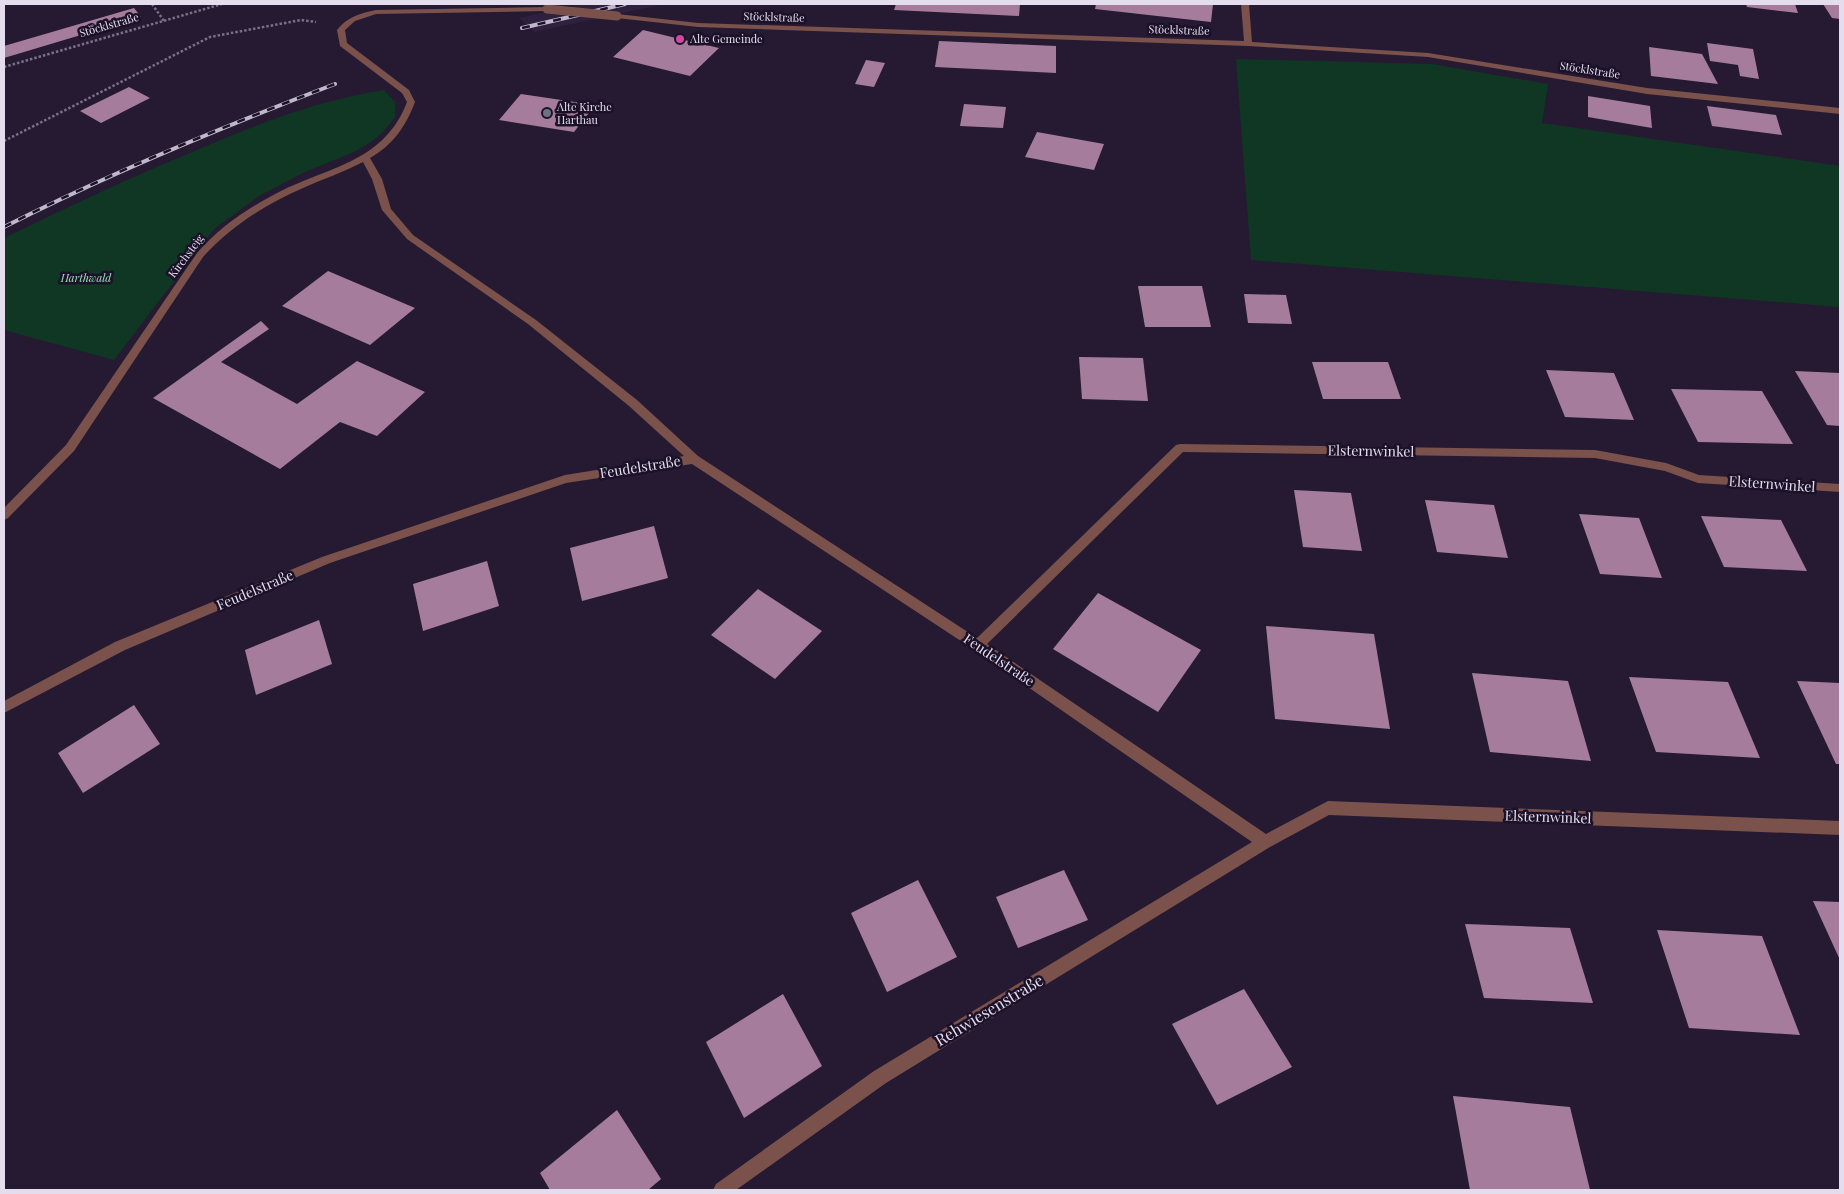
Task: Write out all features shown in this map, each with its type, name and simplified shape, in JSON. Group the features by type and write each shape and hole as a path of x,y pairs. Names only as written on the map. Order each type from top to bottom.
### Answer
{"street":[{"path":"1245,4 1248,44"},
{"name":"Stöcklstraße","path":"344,25 362,15 376,12 547,9 718,26 1248,44 1428,55 1647,91 1840,111"},
{"name":"Kirchsteig","path":"4,515 70,448 200,255 215,238 256,209 302,185 365,158 391,138 401,126 411,102 406,92 398,84 358,58 343,44 341,30 344,25"},
{"path":"365,158 377,179 387,210 410,237 532,322 633,402 694,459"},
{"name":"Elsternwinkel","path":"978,644 1180,448 1595,454 1666,467 1698,479 1840,488"},
{"name":"Feudelstraße","path":"4,707 120,646 326,560 565,479 694,459 978,644 1265,842"},
{"name":"Elsternwinkel","path":"1265,842 1328,808 1840,828"},
{"name":"Rehwiesenstraße","path":"722,1190 880,1076 1265,842"}],"path":[{"path":"152,4 164,20"},
{"name":"Stöcklstraße","path":"4,67 222,4"},
{"path":"4,141 210,37 301,20 344,25"}],"shaded area":[{"path":"583,4 664,4 535,32 519,18"}],"green space":[{"path":"1236,59 1432,64 1548,84 1542,123 1840,166 1840,307 1251,260"},
{"name":"Harthwald","path":"384,90 395,102 395,117 384,131 371,142 354,152 303,173 259,196 214,229 114,360 4,330 4,238 172,160 243,131 335,100"}],"building":[{"path":"896,4 1020,4 1019,16 894,10"},
{"path":"1096,4 1213,4 1211,22 1095,9"},
{"path":"1746,4 1795,4 1798,13 1747,7"},
{"path":"1823,4 1840,4 1840,19 1832,18"},
{"path":"134,8 141,17 4,58 4,46"},
{"path":"643,30 719,48 690,76 613,57"},
{"path":"939,41 1056,46 1056,73 935,67"},
{"path":"1707,43 1753,49 1759,79 1740,76 1738,65 1710,61"},
{"path":"1649,47 1702,54 1718,84 1651,76"},
{"path":"866,60 885,63 874,87 855,84"},
{"path":"129,87 150,98 101,123 80,111"},
{"name":"Alte Kirche Harthau","path":"521,94 595,105 574,132 499,120"},
{"path":"1588,96 1650,106 1652,128 1588,117"},
{"path":"964,104 1006,107 1003,128 960,126"},
{"path":"1707,106 1776,115 1782,135 1712,126"},
{"path":"1037,132 1104,144 1094,170 1025,157"},
{"path":"328,271 415,308 370,345 282,306"},
{"path":"1138,286 1202,286 1211,327 1145,327"},
{"path":"1244,294 1286,295 1292,324 1248,323"},
{"path":"261,321 269,329 221,362 297,404 357,361 425,392 377,436 340,422 280,469 153,398"},
{"path":"1079,357 1143,358 1148,401 1082,399"},
{"path":"1312,362 1388,362 1401,399 1323,399"},
{"path":"1546,370 1614,373 1634,420 1565,417"},
{"path":"1795,371 1840,373 1840,426 1827,425"},
{"path":"1671,389 1762,391 1793,444 1698,442"},
{"path":"1294,490 1351,493 1362,551 1303,547"},
{"path":"1425,500 1494,505 1508,558 1437,552"},
{"path":"1579,514 1639,518 1662,578 1600,574"},
{"path":"1701,516 1781,520 1807,571 1724,567"},
{"path":"654,526 668,578 582,601 570,548"},
{"path":"487,561 499,606 423,631 413,584"},
{"path":"758,589 822,631 775,679 711,635"},
{"path":"1098,593 1201,650 1158,712 1053,649"},
{"path":"319,620 332,664 256,695 245,650"},
{"path":"1266,626 1374,634 1390,729 1275,719"},
{"path":"1472,673 1568,681 1591,761 1490,752"},
{"path":"1629,677 1728,682 1760,758 1656,752"},
{"path":"1797,681 1840,683 1840,764 1836,764"},
{"path":"134,705 160,744 83,793 58,753"},
{"path":"1064,870 1088,920 1018,948 996,897"},
{"path":"918,880 957,957 887,992 851,913"},
{"path":"1813,901 1840,902 1840,960"},
{"path":"1465,924 1570,928 1593,1003 1484,998"},
{"path":"1657,930 1762,936 1800,1035 1689,1028"},
{"path":"1244,989 1292,1067 1217,1105 1172,1024"},
{"path":"783,994 822,1066 744,1118 706,1042"},
{"path":"1453,1096 1570,1107 1590,1190 1470,1190"},
{"path":"617,1110 661,1179 648,1190 550,1190 540,1173"}],"railway":[{"path":"522,28 625,4"},
{"path":"4,227 168,151 335,84"}],"place":[{"name":"Alte Gemeinde","path":"680,39"},
{"name":"Alte Kirche Harthau","path":"547,113"}]}
